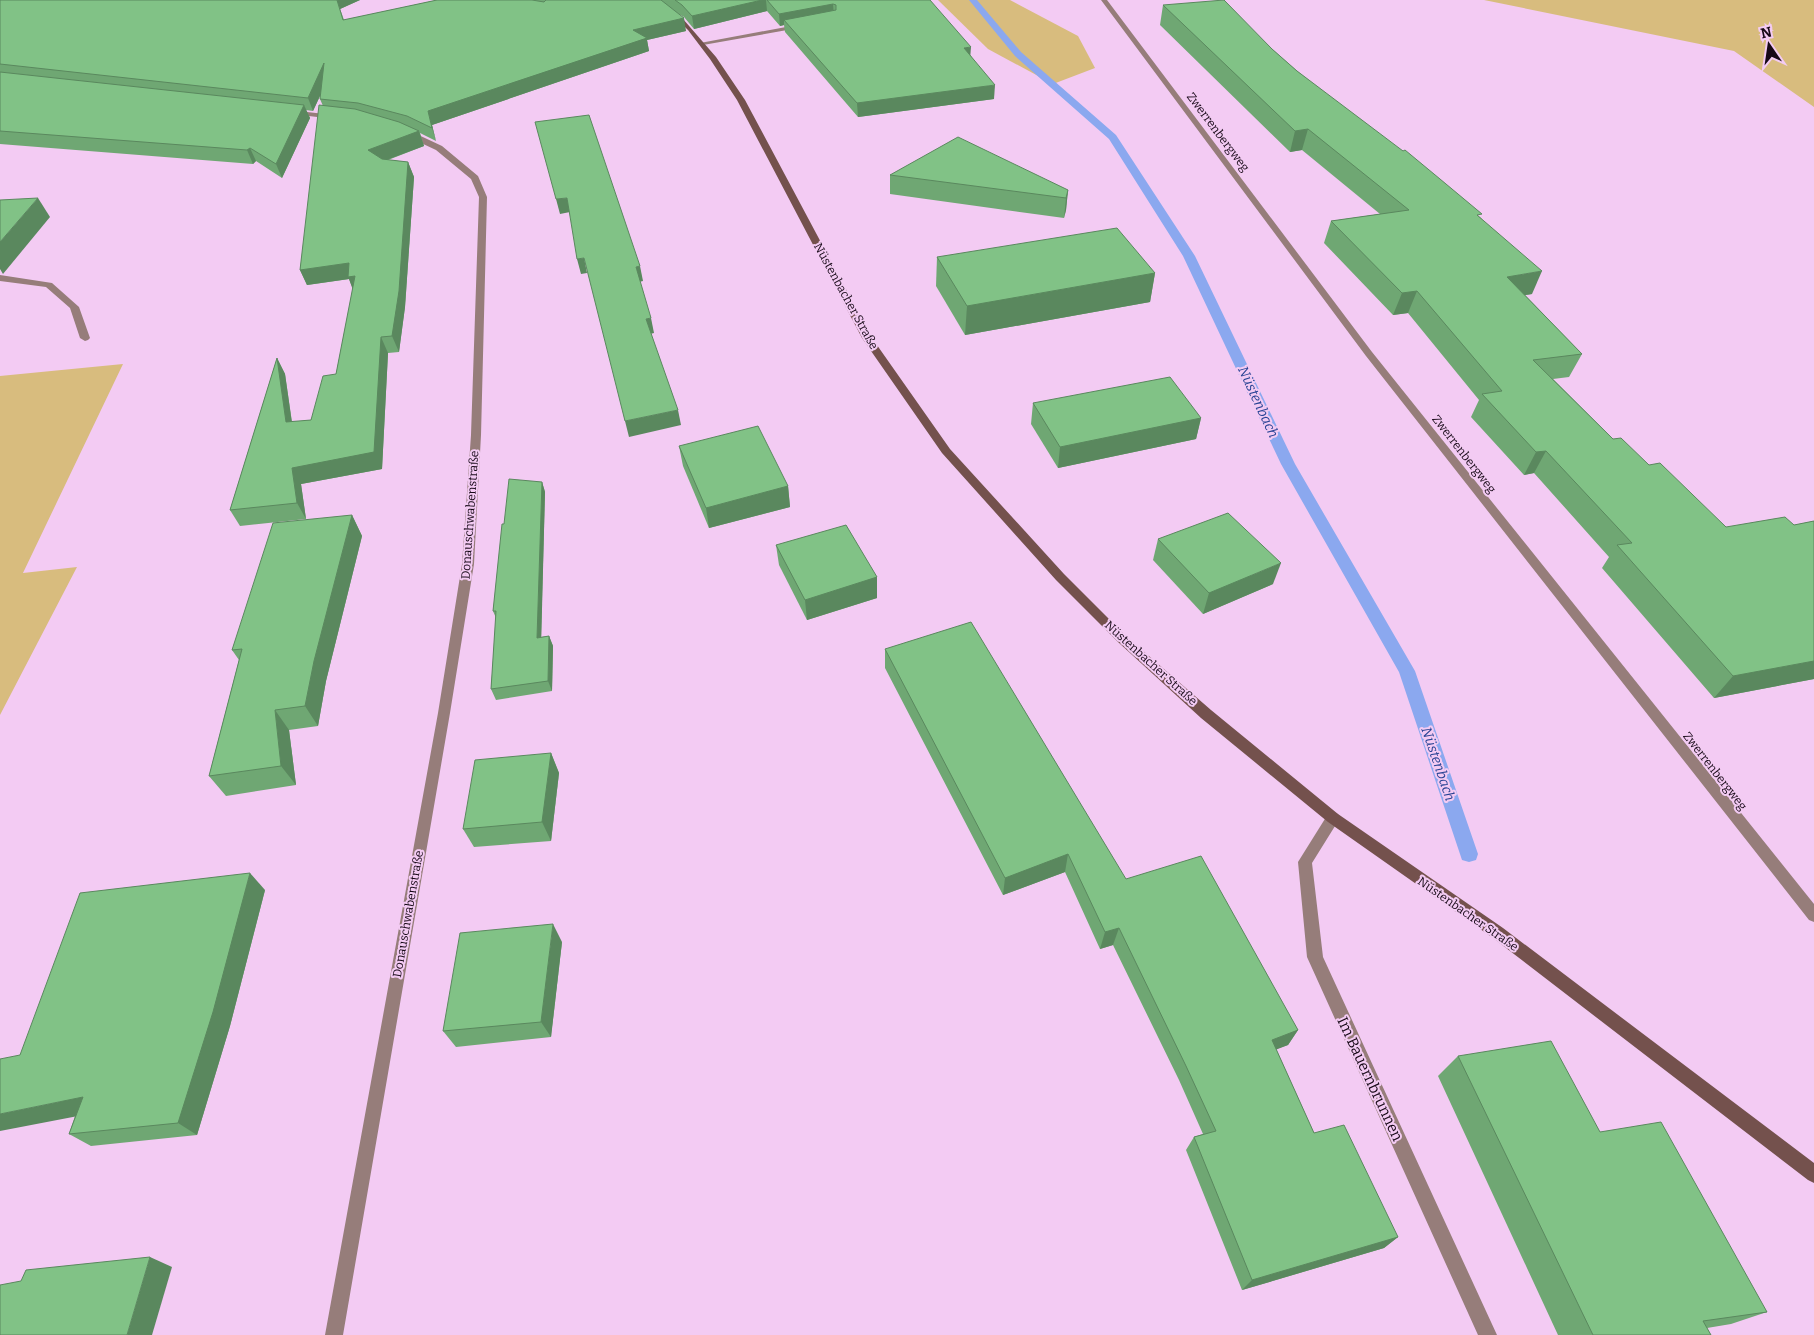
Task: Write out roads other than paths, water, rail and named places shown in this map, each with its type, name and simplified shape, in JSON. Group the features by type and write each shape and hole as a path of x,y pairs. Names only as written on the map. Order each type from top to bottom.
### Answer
{"main road":[{"name":"Nüstenbacher Straße","path":"652,0 680,19 703,43 741,100 867,338 946,451 1060,577 1122,639 1206,714 1333,818 1498,934 1698,1084 1814,1174"}],"street":[{"name":"Zwerrenbergweg","path":"1104,0 1369,354 1814,915"},
{"path":"703,43 806,25"},
{"path":"276,110 343,118"},
{"name":"Donauschwabenstraße","path":"334,1335 444,713 468,564 476,435 483,197 475,178 439,148 398,130"},
{"path":"0,278 49,285 74,307 85,338"},
{"name":"Im Bauernbrunnen","path":"1333,818 1305,862 1315,957 1488,1335"}],"waterway":[{"name":"Nüstenbach","path":"973,0 1018,54 1113,137 1189,256 1288,464 1407,671 1469,854"}]}
